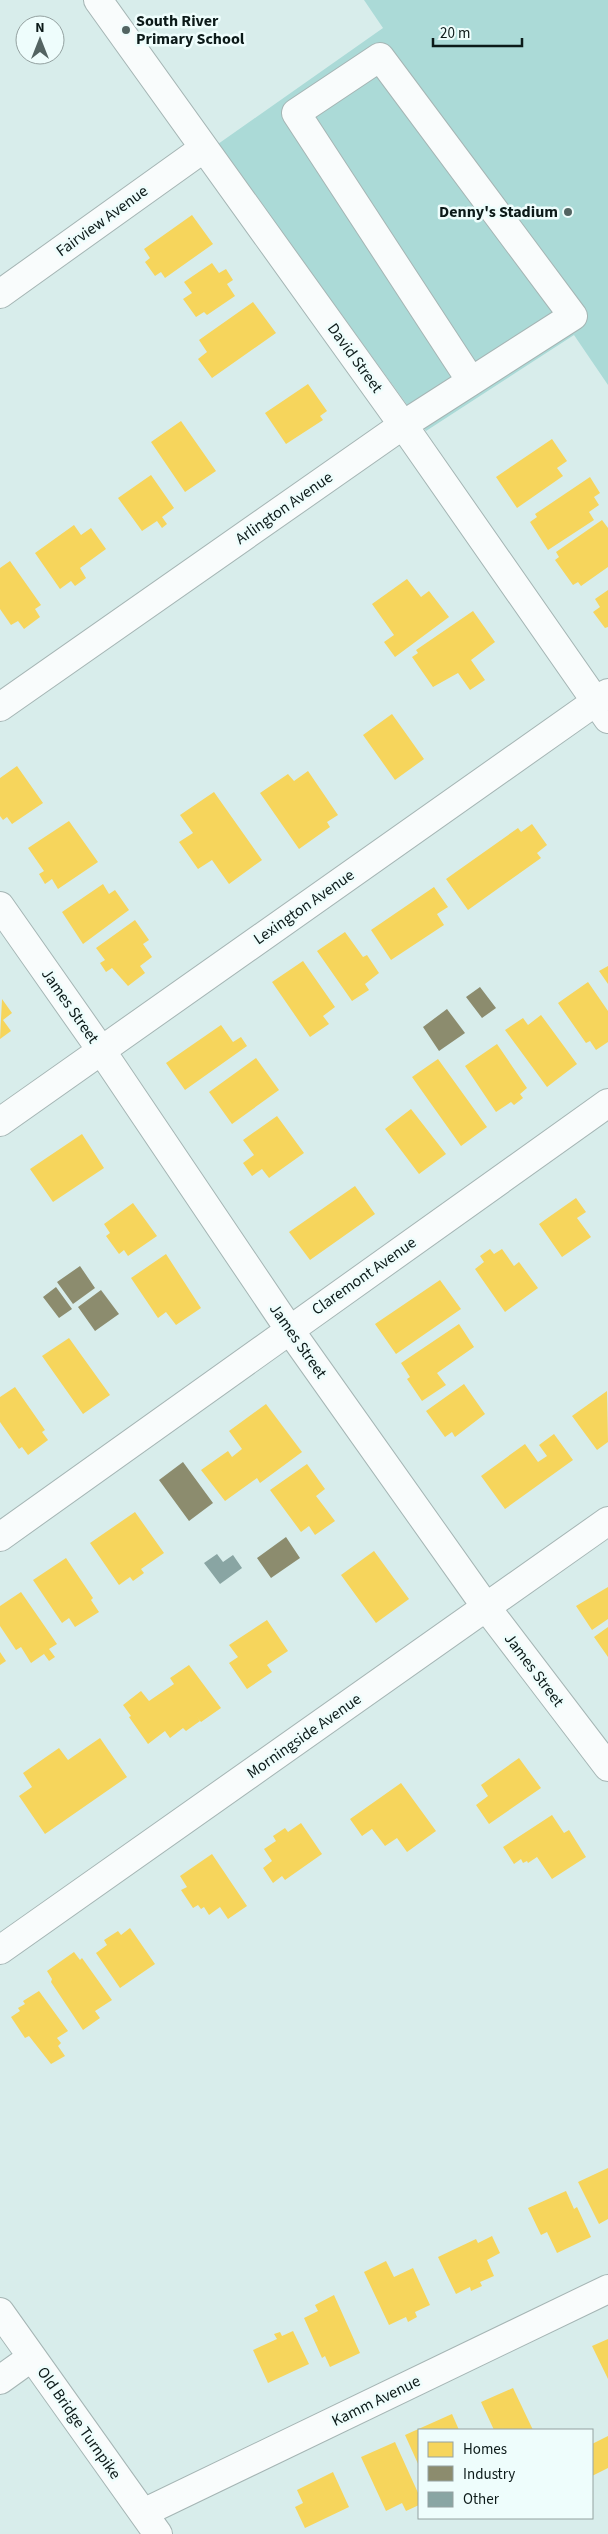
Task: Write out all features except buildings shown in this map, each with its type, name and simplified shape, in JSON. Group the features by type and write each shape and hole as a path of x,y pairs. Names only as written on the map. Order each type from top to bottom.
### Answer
{"street":[{"name":"David Street","path":"98,0 604,704"},
{"name":"Arlington Avenue","path":"0,707 403,425 472,381 573,316 380,57 296,113 472,381"},
{"name":"Fairview Avenue","path":"0,294 204,148"},
{"name":"Lexington Avenue","path":"0,1122 604,704"},
{"name":"James Street","path":"0,906 102,1050 290,1329 486,1607 608,1767"},
{"name":"Claremont Avenue","path":"0,1537 608,1103"},
{"name":"Morningside Avenue","path":"0,1950 608,1521"},
{"name":"Kamm Avenue","path":"150,2524 608,2290"},
{"name":"Old Bridge Turnpike","path":"0,2312 150,2524"},
{"path":"0,2380 32,2357"}],"shaded area":[{"path":"364,0 608,0 608,385 574,335 426,431 218,144 383,28"}],"place":[{"name":"South River Primary School","path":"126,30"},
{"name":"Denny's Stadium","path":"568,212"}]}
